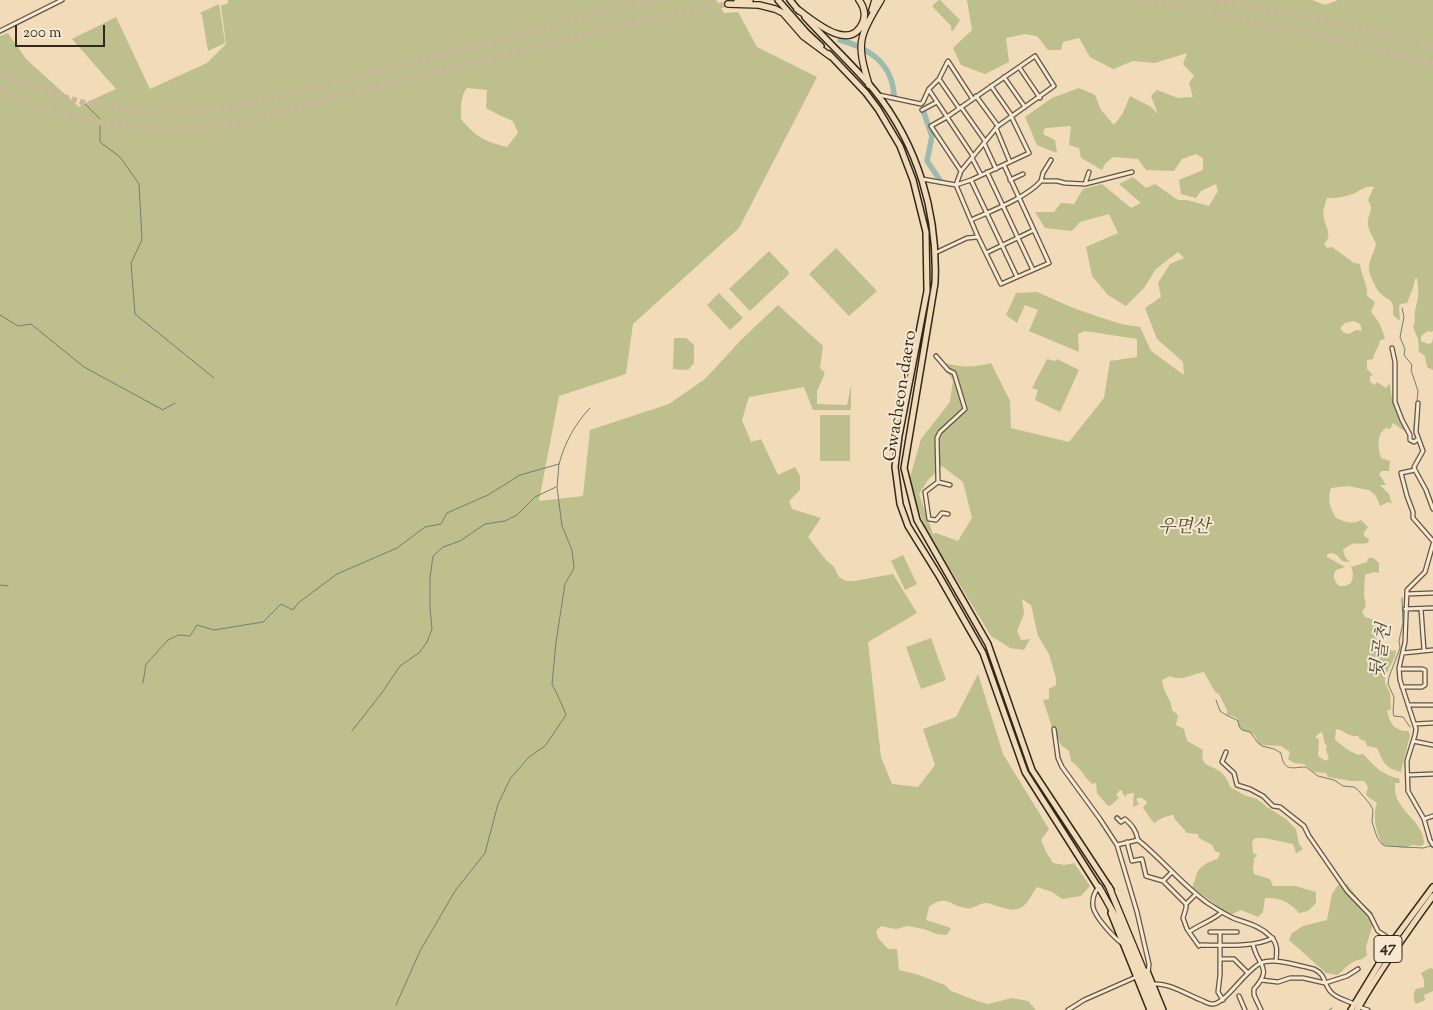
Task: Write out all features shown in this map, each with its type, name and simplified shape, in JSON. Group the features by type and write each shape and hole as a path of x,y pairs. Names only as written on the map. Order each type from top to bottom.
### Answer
{"highway":[{"path":"750,0 728,4 766,6 783,13 803,36 830,56"},
{"path":"797,9 829,31 847,35 856,32 864,20 864,9 859,0"},
{"path":"871,87 862,58 862,42 875,0"},
{"path":"864,33 881,0"},
{"path":"1099,887 1118,921 1155,1010"},
{"path":"1109,887 1161,1010"}],"main road":[{"name":"Gwacheon-daero","path":"778,0 806,32 866,93 900,146 913,180 926,232 926,291 895,466 900,504 908,526 939,576 982,653 1025,772 1099,887"},
{"name":"Gwacheon-daero","path":"790,0 877,95 901,129 922,180 930,208 935,252 935,283 904,468 917,520 988,644 1032,770 1114,895 1151,981 1161,1010"},
{"path":"866,93 871,87"},
{"path":"913,180 922,180"},
{"path":"916,346 924,348"},
{"path":"1099,887 1150,1010"},
{"name":"47","path":"1350,1010 1356,1007 1366,984 1393,941 1433,887"},
{"path":"1356,1007 1433,896"}],"street":[{"path":"0,32 62,0"},
{"path":"956,185 961,171 997,127 1040,98 1054,86 1035,56 931,126 961,171"},
{"path":"877,95 921,104 948,61 972,98"},
{"path":"1019,67 1040,98"},
{"path":"1004,77 1025,107"},
{"path":"938,79 985,142 996,168"},
{"path":"922,180 956,185 1029,153 1012,116 991,86"},
{"path":"929,89 973,157 981,175"},
{"path":"976,96 997,127 1010,162"},
{"path":"922,110 937,102"},
{"path":"971,220 1019,198 1035,188 1041,182 1043,173 1051,160"},
{"path":"956,185 1001,284 1049,263 1004,165"},
{"path":"988,172 1033,270"},
{"path":"1085,184 1089,172"},
{"path":"1041,182 1057,181 1085,184 1132,172"},
{"path":"1010,180 1023,174"},
{"path":"971,180 1017,277"},
{"path":"986,253 1034,230"},
{"path":"935,252 967,238 978,237"},
{"path":"1392,348 1395,362 1395,402 1410,435 1410,440 1414,442 1418,439"},
{"path":"936,356 948,370 959,374"},
{"path":"938,482 937,438 940,432 965,409 954,373"},
{"path":"1418,403 1416,432 1423,451 1414,470 1426,490 1433,509"},
{"path":"1414,470 1401,473 1407,496 1414,512 1413,518 1433,543 1432,554 1424,572 1407,590 1405,609 1406,631 1399,669 1402,687 1415,724 1415,734 1408,756 1408,791 1424,819 1433,845"},
{"path":"938,482 950,485"},
{"path":"938,482 925,492 929,519 936,520 942,513 948,514"},
{"path":"1407,594 1433,593"},
{"path":"1405,609 1433,608"},
{"path":"1421,609 1424,650"},
{"path":"1403,652 1433,650"},
{"path":"1399,669 1425,670 1425,685 1402,687"},
{"path":"1408,705 1433,705"},
{"path":"1415,724 1433,724"},
{"path":"1054,729 1058,758 1062,767 1117,845 1137,912 1149,964 1148,974"},
{"path":"1413,741 1433,745"},
{"path":"1226,752 1222,762 1234,773 1237,785 1263,796 1273,806 1280,808 1304,826 1308,836 1347,891 1370,915 1378,931 1393,941"},
{"path":"1408,775 1433,774"},
{"path":"1424,819 1433,816"},
{"path":"1118,818 1121,822 1125,819 1131,824 1138,840 1196,894 1222,912 1256,925 1273,938 1277,951 1276,961"},
{"path":"1117,845 1138,840"},
{"path":"1127,842 1132,861 1142,859 1146,876 1163,881 1186,904"},
{"path":"1163,881 1172,872"},
{"path":"1099,887 1094,895 1093,908 1117,940 1124,944"},
{"path":"1196,894 1186,904 1182,918 1199,946 1253,944 1265,942 1273,938"},
{"path":"1189,932 1201,924 1215,919 1222,912"},
{"path":"1210,932 1237,932"},
{"path":"1220,932 1218,992 1223,1000"},
{"path":"1253,944 1255,952 1262,962 1264,973 1254,989 1254,995 1261,1010"},
{"path":"1220,959 1234,959 1247,972"},
{"path":"1151,981 1154,984 1162,984 1212,1004 1223,1000 1247,972 1262,962 1276,961 1320,972 1330,992 1356,1007 1368,1010"},
{"path":"1261,980 1278,982 1290,978 1303,978 1325,983 1347,976 1358,969"},
{"path":"1068,1010 1084,1000 1136,977"},
{"path":"1239,996 1245,1010"}],"green space":[{"path":"228,0 716,0 724,13 738,12 757,47 817,77 739,228 633,324 626,374 559,396 539,501 583,496 590,430 669,404 705,379 742,339 778,305 823,346 820,368 825,373 817,391 817,404 847,405 851,385 851,410 813,410 804,387 749,397 742,420 751,442 761,439 778,475 795,467 800,476 800,490 789,501 792,509 821,518 808,537 834,567 839,577 846,581 854,581 893,574 917,613 868,642 881,757 892,784 918,787 935,765 923,729 956,717 978,674 1003,754 1049,829 1041,840 1046,852 1053,863 1065,865 1074,863 1090,886 1081,896 1062,899 1052,892 1037,887 1026,904 1012,910 987,903 968,908 940,901 929,907 926,920 951,928 947,935 908,926 896,929 881,926 876,931 878,938 888,949 897,949 899,970 945,985 951,991 977,1001 988,1004 1012,998 1028,1001 1036,1010 0,1010 0,36 8,33 26,59 79,107 116,89 72,39 116,17 150,89 207,63 226,44 221,6 228,3","holes":["467,88 487,90 486,108 513,121 518,133 507,147 481,138 461,119 462,99"]},
{"path":"939,0 960,20 953,31 951,26 932,6"},
{"name":"우면산","path":"967,0 1312,0 1325,5 1338,0 1433,0 1433,331 1428,331 1421,336 1421,341 1428,344 1432,343 1433,338 1433,370 1427,367 1425,356 1419,352 1418,339 1413,327 1418,294 1417,278 1407,303 1399,306 1400,320 1393,314 1392,302 1378,291 1370,273 1369,264 1376,244 1368,226 1371,207 1368,200 1374,187 1366,187 1345,196 1327,198 1323,213 1328,232 1327,241 1324,244 1327,248 1332,247 1354,263 1360,264 1367,296 1375,302 1371,312 1380,325 1385,339 1380,340 1373,359 1367,360 1367,369 1373,375 1370,376 1370,382 1375,385 1377,382 1386,388 1390,383 1393,403 1407,433 1393,423 1390,429 1386,428 1379,438 1381,458 1390,461 1389,471 1382,471 1379,474 1386,485 1380,485 1389,494 1392,504 1389,502 1380,506 1376,496 1369,490 1348,486 1331,488 1330,503 1336,518 1352,523 1361,520 1368,527 1364,532 1364,536 1369,539 1368,543 1353,544 1343,550 1345,557 1350,562 1342,561 1333,553 1327,554 1327,557 1345,567 1336,570 1334,575 1339,586 1351,583 1353,571 1351,567 1367,562 1368,558 1373,558 1379,563 1379,573 1373,572 1365,575 1364,595 1366,606 1362,612 1365,617 1372,619 1381,630 1383,636 1378,636 1376,640 1377,646 1387,646 1392,651 1396,650 1385,677 1385,683 1390,693 1391,709 1387,711 1393,726 1399,730 1408,731 1410,735 1401,772 1388,766 1377,748 1367,746 1365,741 1358,736 1336,729 1335,740 1358,755 1363,754 1382,772 1399,778 1400,783 1395,783 1396,796 1403,808 1417,824 1424,844 1405,848 1383,845 1375,824 1377,803 1366,795 1368,787 1364,781 1328,777 1326,773 1314,772 1304,764 1294,763 1288,759 1290,752 1281,746 1259,744 1255,736 1239,728 1237,718 1227,715 1227,710 1219,694 1215,692 1204,672 1182,678 1170,676 1162,680 1172,710 1178,715 1176,725 1184,729 1187,741 1203,750 1202,755 1205,763 1222,773 1230,787 1244,795 1257,799 1286,819 1296,829 1299,844 1303,849 1297,853 1293,844 1255,838 1252,842 1253,853 1257,856 1254,858 1253,869 1254,874 1270,879 1273,886 1295,886 1316,892 1316,903 1308,911 1299,913 1284,901 1275,898 1265,898 1263,912 1258,917 1241,910 1230,915 1193,888 1198,870 1209,862 1218,859 1220,853 1215,851 1212,845 1199,838 1198,834 1187,833 1174,818 1174,815 1155,823 1143,808 1147,802 1142,798 1137,798 1139,804 1133,807 1134,793 1127,794 1125,797 1122,790 1119,791 1116,795 1119,798 1110,806 1107,805 1097,793 1096,783 1092,784 1089,781 1071,761 1069,751 1054,737 1043,700 1049,699 1049,689 1056,685 1056,678 1049,654 1038,636 1031,605 1022,599 1024,614 1017,631 1021,640 1030,639 1024,650 1010,648 991,636 924,525 909,481 921,439 950,402 953,380 944,368 945,363 956,366 968,366 991,363 1010,401 1011,428 1069,442 1104,398 1110,361 1137,357 1137,339 1085,331 1078,334 1079,352 1029,331 1038,310 1025,305 1017,323 1006,315 1016,293 1037,292 1096,316 1121,324 1140,327 1151,351 1184,375 1183,362 1157,339 1145,308 1161,297 1158,283 1170,264 1184,258 1178,252 1156,269 1144,288 1126,306 1108,295 1092,276 1086,247 1118,233 1109,214 1080,222 1072,231 1045,228 1035,212 1054,212 1061,203 1074,204 1083,189 1102,184 1131,208 1141,203 1119,184 1133,177 1146,188 1155,184 1178,200 1187,200 1209,206 1218,191 1216,184 1201,191 1196,198 1181,194 1179,180 1203,170 1203,158 1196,154 1182,159 1174,171 1146,170 1138,159 1113,157 1105,164 1102,170 1081,158 1079,148 1069,145 1071,126 1045,128 1043,134 1055,140 1057,153 1037,145 1025,117 1052,98 1079,88 1095,95 1101,110 1114,125 1123,113 1130,96 1151,107 1158,114 1151,96 1157,90 1178,98 1193,97 1189,83 1194,76 1183,64 1187,53 1155,63 1133,61 1113,69 1090,57 1079,38 1063,42 1061,50 1048,50 1037,36 1025,34 1006,38 1009,62 985,74 961,65 953,48 972,30","holes":["1354,321 1360,324 1362,331 1356,330 1349,334 1344,333 1340,328 1345,323","942,466 963,482 972,518 958,541 936,533 933,534 919,494 928,480","1321,732 1323,734 1329,758 1326,761 1318,756 1319,739 1316,736"]},
{"path":"219,4 225,43 208,51 202,15 200,13"},
{"path":"836,248 877,291 849,316 809,274"},
{"path":"769,251 789,274 750,311 729,289"},
{"path":"719,293 743,318 730,330 707,305"},
{"path":"674,338 686,338 694,345 694,363 688,370 673,369"},
{"path":"1047,359 1055,361 1057,359 1079,370 1060,412 1035,400 1038,390 1032,388"},
{"path":"820,415 850,415 850,461 820,461"},
{"path":"903,555 917,584 905,590 891,561"},
{"path":"931,638 946,680 921,689 906,647"},
{"path":"1347,884 1360,901 1373,913 1372,927 1366,947 1367,955 1363,959 1350,964 1338,975 1326,973 1289,940 1292,933 1303,926 1327,920 1332,894 1338,885"},
{"path":"1430,968 1433,969 1433,991 1424,995 1425,1000 1416,1004 1414,998 1415,991 1424,987 1421,973"}],"waterway":[{"path":"840,40 860,47 877,58 889,74 894,95"},
{"path":"85,104 100,119 100,142 120,157 139,184 142,240 131,263 135,314 214,378"},
{"path":"923,110 932,136 927,161 940,180"},
{"name":"뒷골천","path":"1402,308 1404,317 1400,337 1405,349 1404,355 1412,365 1411,370 1418,391 1417,401"},
{"path":"0,315 18,326 31,324 84,367 163,410 175,403"},
{"path":"143,683 146,664 168,640 179,635 190,636 197,625 214,630 263,622 281,604 293,610 298,603 337,574 397,548 425,527 441,524 447,513 488,495 520,475 559,464 571,434 590,408"},
{"name":"뒷골천","path":"1415,418 1414,431 1416,438"},
{"path":"396,1005 420,951 455,891 485,853 498,804 510,779 529,757 545,746 566,715 552,684 565,584 574,568 572,550 562,526 557,487 559,464"},
{"path":"352,731 400,666 419,653 427,642 432,629 430,578 433,556 443,547 460,541 485,524 505,521 517,515 535,497 556,487"},
{"path":"0,585 8,586"},
{"name":"뒷골천","path":"1402,598 1403,623 1399,641 1400,648 1388,684 1394,697 1394,716 1403,717 1410,727"},
{"path":"1216,700 1220,711 1238,721 1242,730 1250,732 1262,746 1281,753 1284,764 1290,768 1306,767 1318,776 1334,780 1343,786 1357,789 1373,810 1372,822 1377,837 1385,846 1423,848 1431,846"}],"tunnel":[{"path":"0,73 17,82 81,102 148,112 228,109 657,0"},
{"path":"1132,0 1186,8 1325,36 1433,64"},
{"path":"1211,0 1351,26 1433,47"},
{"path":"0,90 35,106 107,124 176,130 245,122 339,96 630,23 728,4"}]}
